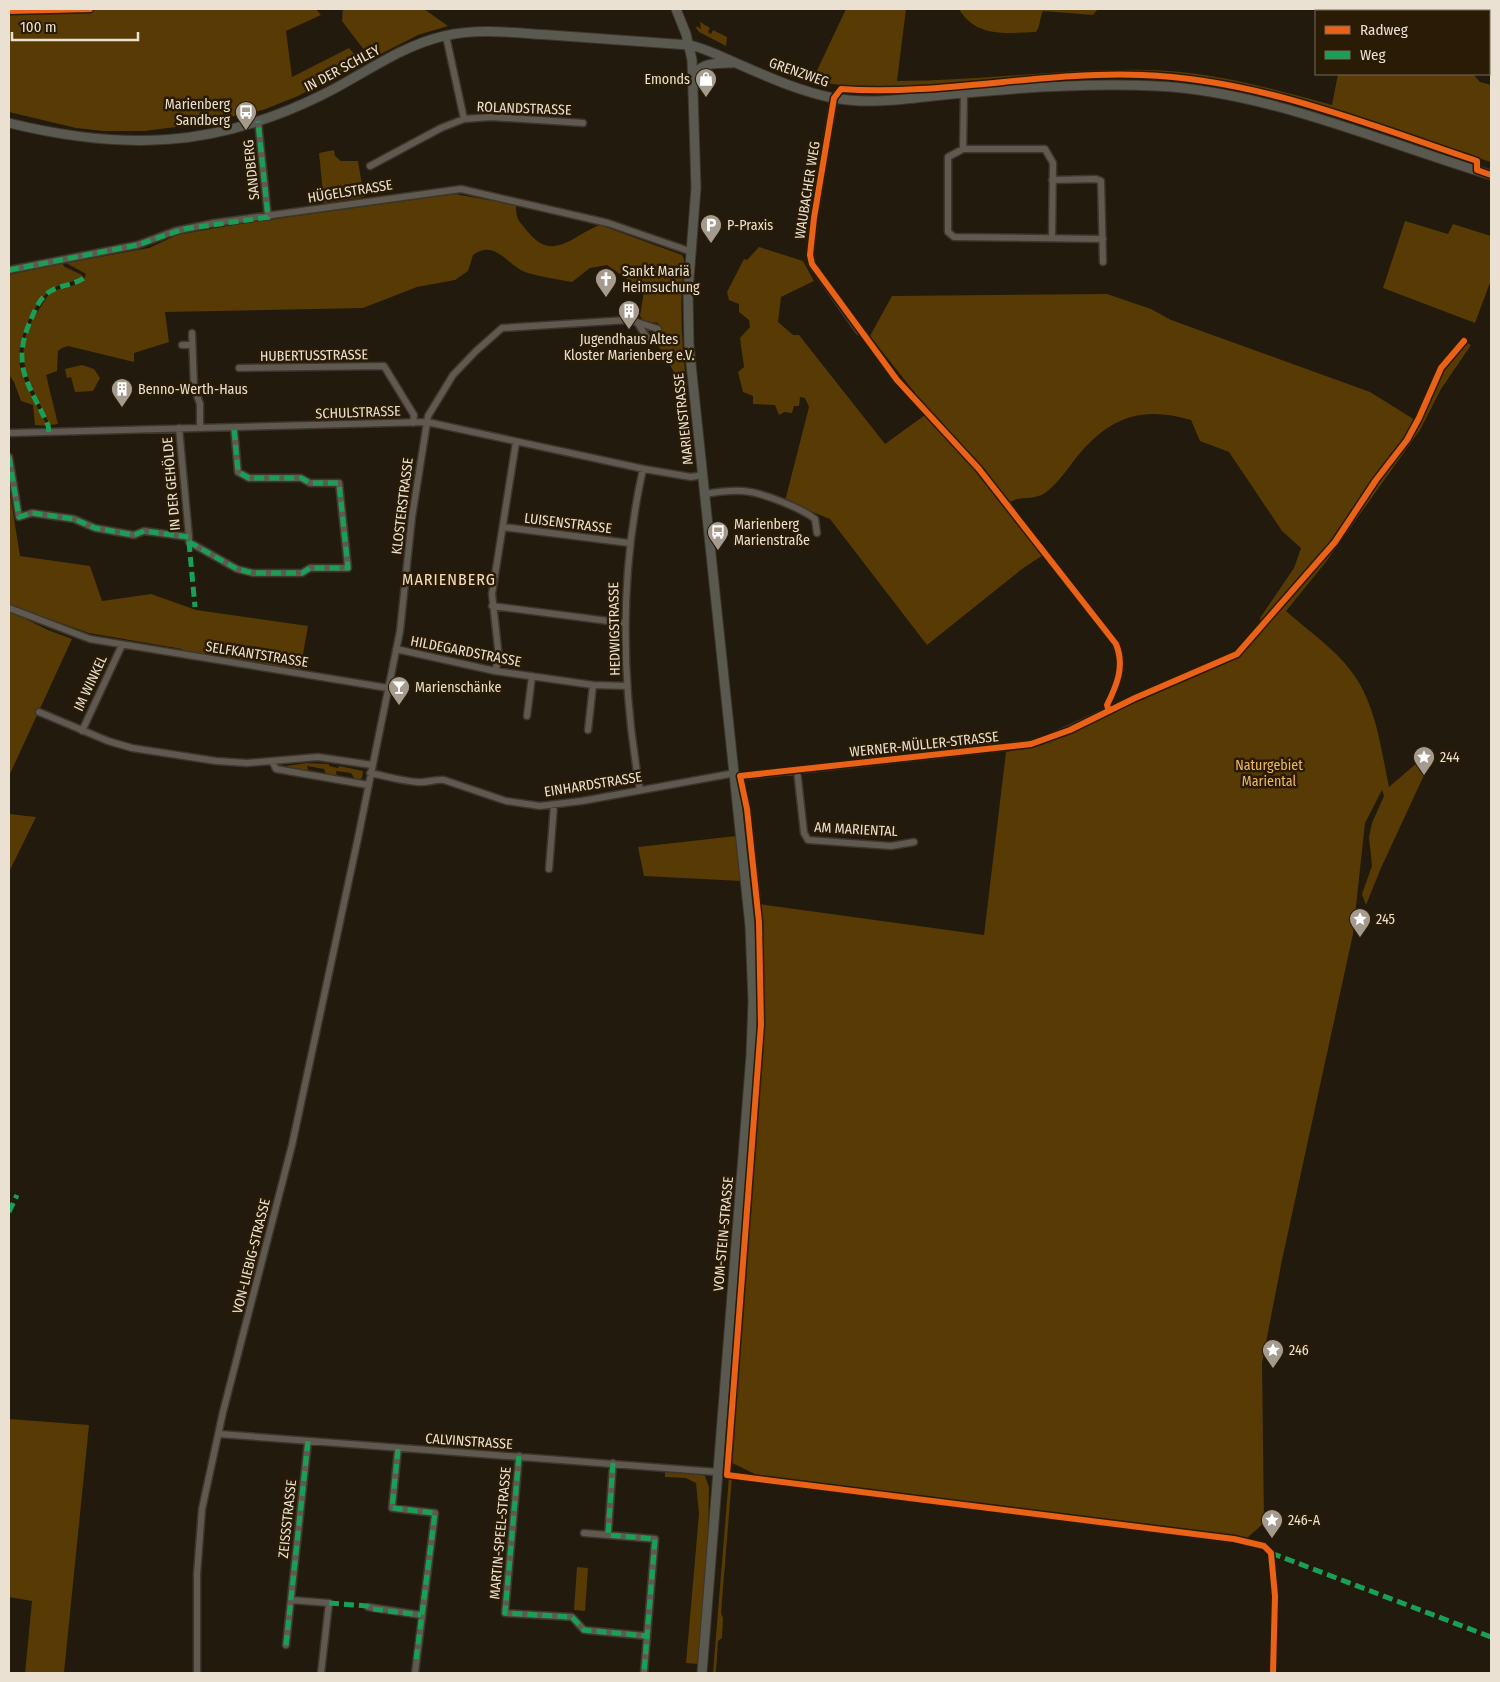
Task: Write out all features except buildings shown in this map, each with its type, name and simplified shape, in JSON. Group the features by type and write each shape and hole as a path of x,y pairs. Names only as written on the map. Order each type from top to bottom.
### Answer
{"main road":[{"name":"MARIENSTRASSE","path":"676,9 690,45 693,88 696,192 688,292 689,345 738,797"},
{"name":"IN DER SCHLEY","path":"9,123 78,138 139,142 207,135 258,122 323,95 427,40 469,32 501,32 690,45"},
{"name":"GRENZWEG","path":"690,45 799,89 834,98 892,100 1040,87 1111,85 1156,86 1230,95 1286,110 1491,175"},
{"path":"693,88 695,75 705,66 714,62 736,63"},
{"name":"VOM-STEIN-STRASSE","path":"702,1673 751,1055 753,1001 751,935 738,797"}],"street":[{"name":"ROLANDSTRASSE","path":"446,36 464,119"},
{"path":"964,93 964,149"},
{"name":"WAUBACHER WEG","path":"834,98 814,216 810,255 812,264 859,331"},
{"name":"ROLANDSTRASSE","path":"370,166 441,128 464,119 491,117 583,122"},
{"name":"SANDBERG","path":"258,122 268,217"},
{"path":"1052,238 1053,163 1045,149 964,149 948,157 948,232 954,237 1103,239"},
{"path":"1052,180 1096,179 1101,181 1103,262"},
{"name":"HÜGELSTRASSE","path":"9,270 137,245 184,229 366,200 461,189 608,223 692,252"},
{"name":"KLOSTERSTRASSE","path":"356,846 396,649 427,422 440,395 453,375 476,350 502,328 628,320 637,322"},
{"path":"192,334 194,387 200,404 200,428"},
{"path":"182,345 192,345"},
{"name":"HUBERTUSSTRASSE","path":"239,368 384,366 389,371 414,415 413,423"},
{"name":"SCHULSTRASSE","path":"9,433 427,422 643,469 691,477 703,476"},
{"name":"IN DER GEHÖLDE","path":"179,428 189,542 237,569 253,573 302,573 310,568 348,568 339,483 310,483 301,478 249,478 241,475 238,472 234,428"},
{"path":"495,671 498,663 498,648 492,606 495,572 516,442"},
{"name":"IN DER GEHÖLDE","path":"9,457 19,517 32,513 74,519 95,528 134,535 144,531 189,537"},
{"name":"HEDWIGSTRASSE","path":"640,790 634,759 624,655 624,623 629,543 643,469"},
{"path":"704,494 745,491 763,496 808,514 815,519 817,533"},
{"name":"LUISENSTRASSE","path":"503,527 629,543"},
{"path":"492,606 624,623"},
{"name":"SELFKANTSTRASSE","path":"9,608 64,631 90,639 388,688"},
{"name":"IM WINKEL","path":"82,731 122,645"},
{"name":"HILDEGARDSTRASSE","path":"396,649 495,671 593,685 628,686"},
{"name":"HILDEGARDSTRASSE","path":"527,716 532,676"},
{"path":"588,730 593,685"},
{"name":"WERNER-MÜLLER-STRASSE","path":"735,775 1031,744 1045,740 1109,711"},
{"path":"39,712 82,731 132,748 216,761 246,763 322,757 372,765"},
{"path":"272,761 276,769 368,785"},
{"name":"AM MARIENTAL","path":"797,770 804,833 808,840 891,846 914,842"},
{"name":"EINHARDSTRASSE","path":"370,773 417,782 436,779 456,783 524,805 554,805 735,775"},
{"path":"549,869 554,805"},
{"name":"VON-LIEBIG-STRASSE","path":"197,1673 198,1536 206,1486 292,1145 356,846"},
{"name":"CALVINSTRASSE","path":"219,1434 717,1472"},
{"name":"ZEISSSTRASSE","path":"286,1645 308,1441"},
{"path":"398,1448 392,1508 436,1513 424,1611 421,1615 415,1673"},
{"name":"MARTIN-SPEEL-STRASSE","path":"519,1456 505,1612 572,1617 584,1630 647,1636"},
{"path":"608,1535 613,1464"},
{"path":"584,1533 655,1539 644,1673"},
{"path":"291,1600 329,1603 321,1673"},
{"path":"368,1607 421,1615"}],"green space":[{"path":"9,9 316,9 321,15 286,31 292,77 349,48 362,63 298,96 263,110 192,125 144,131 103,131 76,128 9,112"},
{"path":"343,9 424,9 448,26 418,35 371,59 342,21"},
{"path":"846,9 906,9 897,81 1084,71 1170,71 1240,82 1332,105 1338,75 1474,75 1480,82 1491,85 1491,162 1316,106 1240,85 1202,78 1134,72 886,88 862,88 812,81"},
{"path":"959,9 1098,9 1093,15 1043,11 1036,32 1003,33 993,32 974,25"},
{"path":"700,22 710,28 708,32 711,34 713,30 727,37 726,46 699,32 696,28 697,26 701,29"},
{"path":"334,150 335,156 341,161 358,161 364,197 324,203 319,153"},
{"path":"455,194 516,205 517,217 520,222 537,241 546,245 555,246 563,244 600,225 682,255 684,265 681,298 687,389 683,390 666,357 656,343 661,334 658,323 644,321 640,316 644,291 607,265 590,268 572,282 525,272 500,254 488,250 473,255 468,271 455,280 417,287 363,308 165,312 169,342 134,353 134,362 68,346 62,348 58,351 57,371 46,375 58,424 50,425 26,369 25,341 29,327 49,295 54,291 77,284 84,278 86,274 66,263 149,248 177,235 233,225"},
{"path":"1405,221 1448,234 1453,224 1491,236 1491,280 1475,323 1383,288"},
{"path":"759,247 803,261 814,281 781,297 778,322 793,335 799,335 885,444 925,415 981,474 1043,555 1022,569 927,645 830,519 785,501 809,407 805,398 800,397 799,406 794,406 792,413 784,412 779,415 775,405 753,404 753,396 743,392 738,372 744,367 740,338 750,327 749,320 739,312 739,304 729,300 727,292 744,259 747,260"},
{"path":"62,263 65,267 82,275 83,278 57,286 47,294 33,312 20,346 19,357 22,374 47,426 35,425 33,405 21,401 14,382 9,375 9,275"},
{"path":"1107,294 1151,309 1171,320 1370,392 1415,420 1398,449 1360,497 1319,558 1261,623 1260,618 1294,568 1301,548 1282,531 1229,452 1200,441 1191,420 1156,414 1127,418 1113,424 1088,444 1058,481 1045,493 1036,497 1017,499 1009,503 970,455 930,412 870,336 892,296"},
{"name":"Naturgebiet Mariental","path":"1467,343 1471,345 1441,389 1420,430 1325,563 1286,611 1337,655 1359,684 1372,712 1389,787 1433,749 1432,758 1366,905 1362,894 1372,866 1369,837 1372,823 1384,796 1382,790 1365,823 1353,934 1282,1260 1262,1363 1264,1523 1247,1538 1199,1535 765,1479 728,1461 755,1105 761,975 759,904 984,935 1006,752 1034,747 1060,737 1237,656 1244,651 1311,572 1354,517 1394,461 1420,420 1447,363"},
{"path":"82,365 94,369 100,378 93,391 75,392 71,377 67,378 65,369"},
{"path":"9,487 20,556 90,566 102,601 151,594 196,610 308,626 300,671 182,652 182,649 89,633 9,605"},
{"path":"9,611 48,630 72,639 9,776"},
{"path":"307,763 329,764 329,766 338,768 339,766 363,771 362,778 356,781 351,773 336,771 337,777 327,776 324,769 307,766 309,773 289,769 286,766"},
{"path":"747,804 751,808 761,898 759,904"},
{"path":"9,814 36,817 9,872"},
{"path":"736,836 741,881 644,876 638,847"},
{"path":"9,1419 89,1425 64,1673 25,1673 32,1601 9,1597"},
{"path":"665,1471 701,1473 705,1476 709,1487 708,1552 699,1664 686,1663 699,1514 696,1483 686,1478 665,1477"},
{"path":"729,1476 732,1477 721,1613 723,1618 722,1638 718,1641 716,1670 713,1673"},
{"path":"577,1567 588,1568 585,1611 574,1610"}],"marked path":[{"path":"9,270 137,245 184,229 268,217 258,121"},
{"path":"49,432 48,425 24,373 22,348 35,310 43,297 53,290 84,278 84,274"},
{"path":"9,457 19,517 32,513 74,519 95,528 134,535 144,531 189,537 189,542 237,569 253,573 302,573 310,568 348,568 339,483 310,483 301,478 249,478 238,472 234,428"},
{"path":"189,542 195,607"},
{"path":"9,1212 17,1195"},
{"path":"286,1645 308,1441"},
{"path":"398,1449 392,1508 435,1513 416,1660"},
{"path":"519,1456 505,1613 572,1617 584,1630 647,1636"},
{"path":"613,1463 608,1535 655,1539 644,1673"},
{"path":"1271,1553 1491,1637"},
{"path":"329,1603 367,1606 372,1609 421,1615"}],"cycle path":[{"path":"9,11 90,9"},
{"path":"1109,711 1107,705 1117,683 1120,668 1119,652 1116,644 979,469 897,380 812,264 810,255 814,218 834,98 841,89 879,90 954,87 1067,76 1142,75 1185,78 1270,94 1354,119 1477,161 1477,170 1491,175"},
{"path":"1273,1673 1275,1596 1271,1553 1264,1546 1234,1539 727,1475 761,1025 759,922 747,809 740,776 1031,744 1070,730 1135,698 1237,654 1335,542 1376,480 1407,440 1441,368 1464,341"}],"place":[{"name":"Emonds","path":"706,98"},
{"name":"Marienberg Sandberg","path":"246,131"},
{"name":"P-Praxis","path":"711,244"},
{"name":"Sankt Mariä Heimsuchung","path":"606,298"},
{"name":"Jugendhaus Altes Kloster Marienberg e.V.","path":"629,330"},
{"name":"Benno-Werth-Haus","path":"122,408"},
{"name":"Marienberg Marienstraße","path":"718,551"},
{"name":"Marienschänke","path":"399,706"},
{"name":"244","path":"1424,776"},
{"name":"245","path":"1360,938"},
{"name":"246","path":"1273,1369"},
{"name":"246-A","path":"1272,1539"}],"district":[{"name":"MARIENBERG","path":"449,579"}]}
